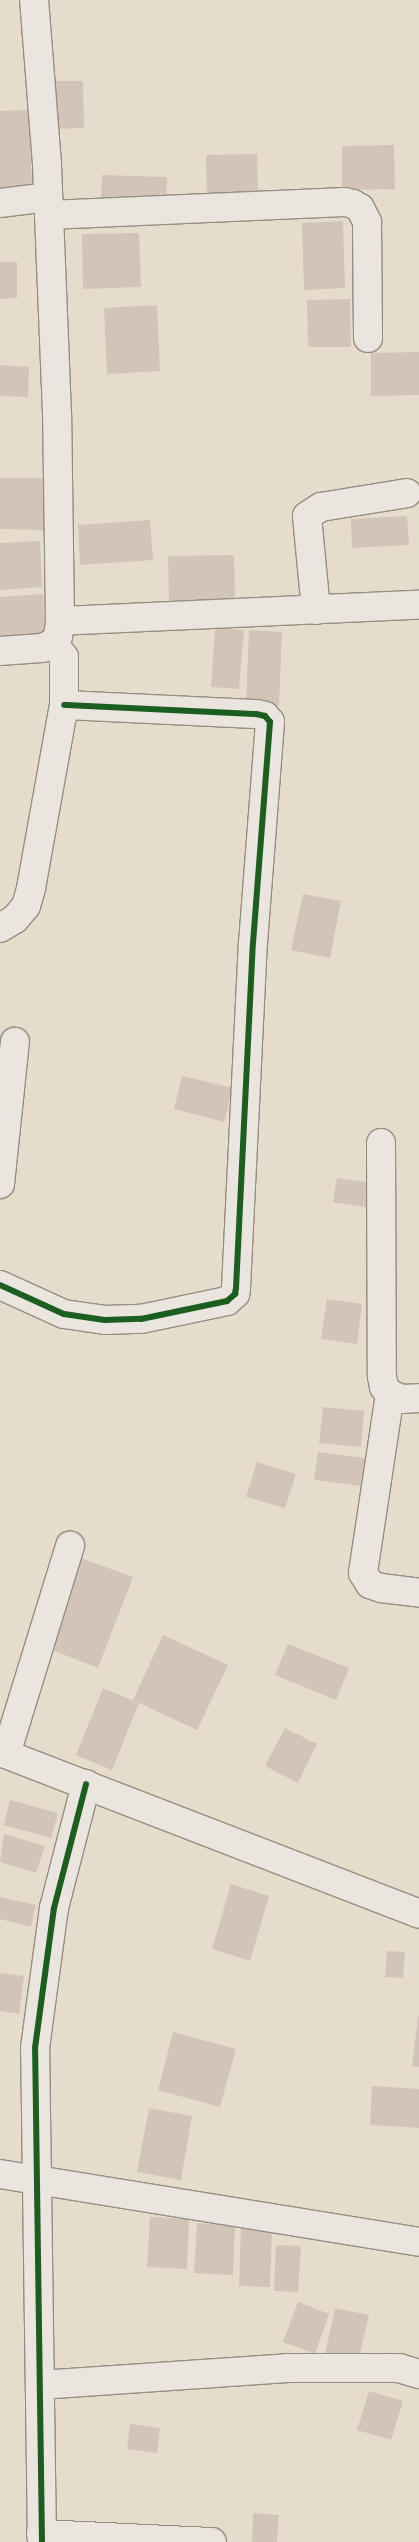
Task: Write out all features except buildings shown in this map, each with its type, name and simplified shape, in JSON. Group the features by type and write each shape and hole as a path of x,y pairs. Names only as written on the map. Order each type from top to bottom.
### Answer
{"street":[{"path":"0,928 15,919 28,897 64,705 64,657 56,632 57,414 49,206 34,0"},
{"path":"0,203 49,206 345,202 353,204 360,208 367,222 368,338"},
{"path":"316,610 307,516 321,506 407,493"},
{"path":"0,651 56,632 316,610 419,605"},
{"path":"0,1285 64,1314 105,1320 140,1319 227,1301 235,1294 236,1288 253,943 270,722 265,716 256,714 64,705"},
{"path":"0,1184 15,1042"},
{"path":"381,1143 382,1376 384,1387 390,1394 419,1398"},
{"path":"390,1394 363,1573 376,1586 419,1594"},
{"path":"70,1546 3,1753 419,1914"},
{"path":"86,1784 54,1908 35,2048 41,2538 212,2542"},
{"path":"0,2174 419,2242"},
{"path":"40,2385 287,2368 399,2368 419,2374"}],"cycle path":[{"path":"0,1285 64,1314 105,1320 141,1319 227,1301 235,1294 236,1288 253,943 270,722 265,716 256,714 64,705"},
{"path":"42,2542 35,2048 54,1908 86,1784"}]}
